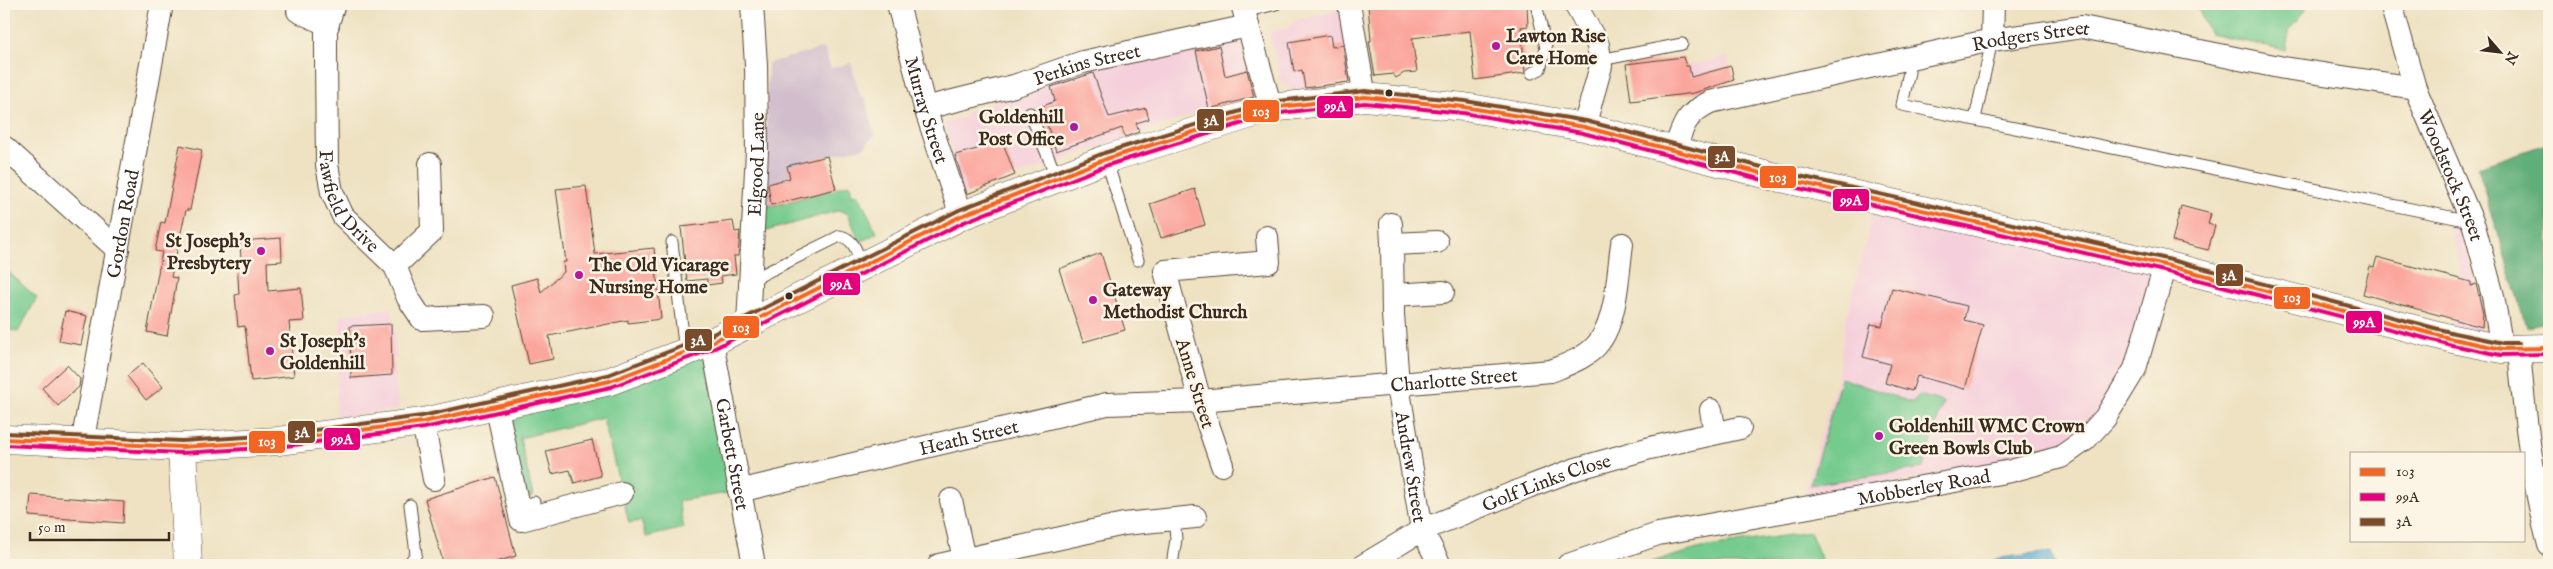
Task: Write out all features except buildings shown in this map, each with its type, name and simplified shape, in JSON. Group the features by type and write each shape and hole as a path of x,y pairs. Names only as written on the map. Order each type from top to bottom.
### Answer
{"main road":[{"path":"4,438 82,444 182,447 278,440 424,422 496,404 610,381 712,342 961,216 1106,159 1271,108 1365,97 1464,107 1584,128 1675,149 1772,176 2165,265 2453,339 2511,349 2549,348"},
{"path":"182,447 188,565"}],"street":[{"name":"Gordon Road","path":"82,444 162,4"},
{"name":"Fawfield Drive","path":"334,4 328,25 327,165 332,192 343,216 395,266 408,298 422,319 484,316"},
{"name":"Elgood Lane","path":"748,324 757,151 756,65 752,4"},
{"name":"Murray Street","path":"898,4 925,108 961,216"},
{"path":"1349,4 1365,97"},
{"path":"1575,4 1598,45 1601,66 1584,128"},
{"path":"1992,40 1993,4"},
{"name":"Woodstock Street","path":"2391,4 2415,88 2470,217 2511,349 2549,541"},
{"path":"298,11 328,25"},
{"path":"1245,14 1271,108"},
{"name":"Perkins Street","path":"925,108 1014,86 1083,62 1245,14"},
{"name":"Rodgers Street","path":"1675,149 1684,122 1695,109 1710,102 1992,40 2082,27 2284,68 2415,88"},
{"path":"4,147 118,250"},
{"path":"395,266 432,231 430,164"},
{"name":"Andrew Street","path":"1437,242 1392,234 1398,385 1422,530 1440,565"},
{"name":"Anne Street","path":"1222,465 1181,350 1165,271 1270,262 1267,237"},
{"name":"Charlotte Street","path":"1200,401 1551,371 1577,360 1600,342 1612,316 1622,244"},
{"name":"Mobberley Road","path":"1568,565 1658,534 2011,471 2061,457 2085,440 2105,418 2135,369 2165,265"},
{"path":"1393,295 1443,292"},
{"name":"Garbett Street","path":"712,342 754,565"},
{"name":"Heath Street","path":"739,491 1107,404 1200,401"},
{"path":"496,404 526,504 521,520 622,493"},
{"path":"1711,410 1715,433"},
{"path":"424,422 434,479"},
{"name":"Golf Links Close","path":"1364,565 1422,530 1576,469 1689,438 1740,428"},
{"path":"952,500 964,559"},
{"path":"939,565 1124,524 1185,518"}],"lane":[{"path":"1245,14 1276,4"},
{"path":"1532,72 1540,69 1546,56 1538,4"},
{"path":"1975,119 1992,40"},
{"path":"1600,60 1682,44"},
{"path":"1907,59 1909,72 1902,105 1975,119 2131,154 2460,219 2470,217"},
{"path":"1030,113 1057,178"},
{"path":"1106,159 1138,260"},
{"path":"750,281 840,236 847,237 855,245 862,266"},
{"path":"672,242 686,352"},
{"path":"408,565 416,554 410,505"},
{"path":"1172,565 1176,539 1185,518"}],"shaded area":[{"path":"1343,9 1352,82 1305,90 1296,91 1290,89 1281,81 1269,32 1289,28 1293,21"},
{"path":"1240,37 1254,98 1209,109 965,194 961,193 945,122 967,117 966,112 1103,64"},
{"path":"824,48 831,68 851,63 861,98 865,98 875,135 863,148 827,156 836,189 761,207 765,174 768,63"},
{"path":"1728,57 1734,80 1694,91 1685,66"},
{"path":"1873,211 2155,270 2128,369 2104,404 2068,442 2048,452 1915,479 1803,496 1838,375 1845,324"},
{"path":"2450,226 2461,228 2483,309 2481,333 2452,325 2462,280"},
{"path":"392,308 397,359 393,360 399,409 336,418 341,315"}],"green space":[{"path":"2196,4 2309,4 2290,29 2285,50 2210,34"},
{"path":"2549,143 2549,322 2526,326 2478,167"},
{"path":"850,184 852,195 858,193 877,233 855,245 860,242 848,214 840,210 759,233 761,207 781,204"},
{"path":"4,268 37,298 18,332 4,328"},
{"path":"713,349 739,491 678,501 684,528 646,537 641,521 629,523 603,418 520,438 533,496 517,501 497,410"},
{"name":"Goldenhill WMC Crown Green Bowls Club","path":"1841,378 1913,403 1919,395 1943,402 1923,468 1810,485"},
{"path":"1810,532 1824,565 1641,565 1701,548"}],"water":[{"path":"2051,552 2056,565 1981,565 2000,558"}],"transit line":[{"name":"3A","path":"4,433 182,441 277,435 422,416 608,375 709,336 959,210 1104,153 1270,102 1365,91 1465,101 1586,121 1773,170 2167,259 2454,333 2503,343 2519,343"},
{"name":"103","path":"4,439 182,447 278,441 423,422 610,381 712,342 961,216 1106,159 1271,108 1365,97 1464,107 1584,127 1772,176 2165,265 2453,339 2502,349 2549,348"},
{"name":"99A","path":"4,445 182,453 278,447 424,428 611,387 715,348 964,222 1108,165 1272,114 1365,103 1463,113 1583,133 1771,182 2164,271 2452,345 2501,355 2549,354"}],"place":[{"name":"Lawton Rise Care Home","path":"1496,46"},
{"name":"Goldenhill Post Office","path":"1074,127"},
{"name":"St Joseph's Presbytery","path":"261,251"},
{"name":"The Old Vicarage Nursing Home","path":"579,275"},
{"name":"Gateway Methodist Church","path":"1093,300"},
{"name":"St Joseph's Goldenhill","path":"270,351"},
{"name":"Goldenhill WMC Crown Green Bowls Club","path":"1879,436"}]}
